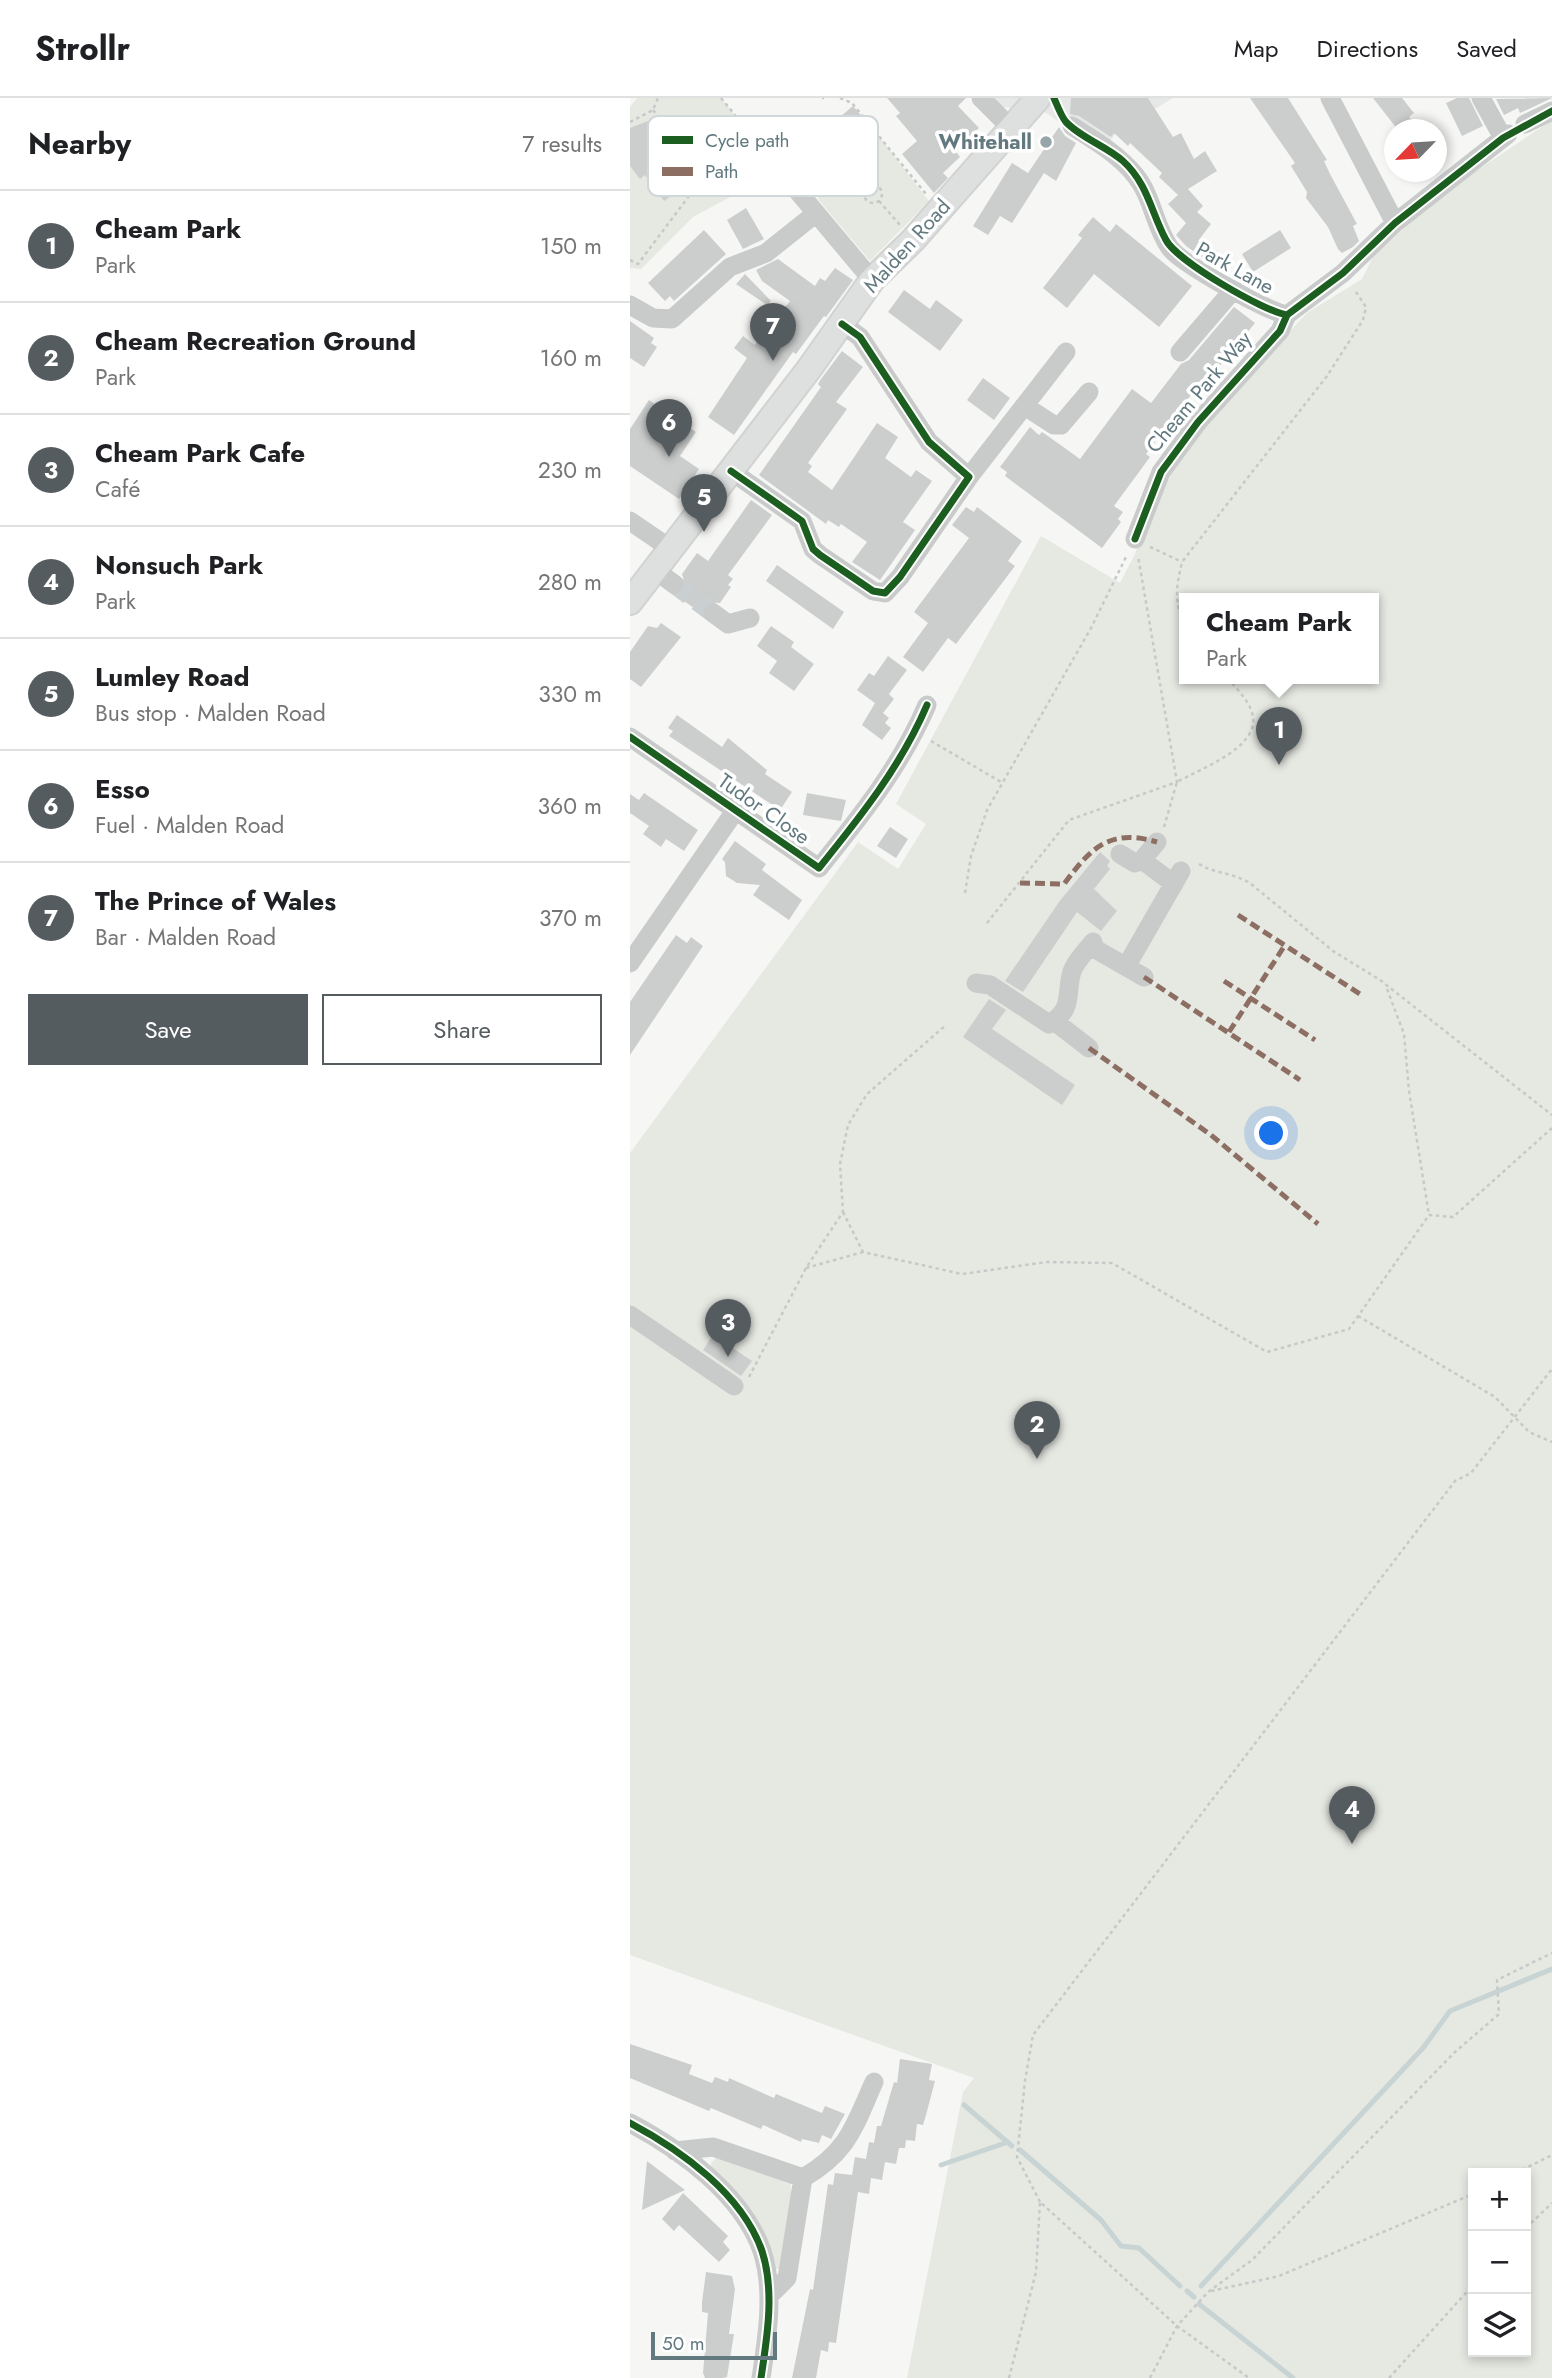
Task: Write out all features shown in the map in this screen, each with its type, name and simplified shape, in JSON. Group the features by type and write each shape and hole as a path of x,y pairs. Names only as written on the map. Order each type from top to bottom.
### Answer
{"main road":[{"name":"Malden Road","path":"630,602 665,577 671,549 842,324 872,280 913,240 1038,98"}],"street":[{"path":"981,98 1012,129"},
{"path":"1330,98 1395,223"},
{"path":"1481,98 1512,132"},
{"name":"Park Lane","path":"1072,126 1123,161 1136,176 1145,188 1171,249 1182,259 1287,315 1343,273 1395,223 1512,132 1552,111"},
{"path":"801,196 872,280"},
{"path":"630,305 653,318 672,319 730,267 766,253 815,214"},
{"path":"1180,352 1234,289"},
{"name":"Cheam Park Way","path":"1135,539 1161,472 1198,422 1280,331 1287,315"},
{"path":"842,324 860,337 929,442 968,477"},
{"path":"731,471 806,527 813,548 820,555 880,593 890,590 968,477 1026,407 1066,352"},
{"path":"1026,407 1054,425 1061,425 1089,392"},
{"path":"630,521 671,549"},
{"path":"713,612 728,624 750,618"},
{"name":"Tudor Close","path":"630,737 825,872 877,796 928,705"},
{"name":"Tudor Close","path":"630,963 735,811"},
{"path":"1120,854 1135,863 1142,860 1157,842"},
{"path":"1127,965 1181,871 1142,860"},
{"path":"976,983 990,985 1049,1024 1060,1016 1070,997 1071,973 1091,944 1144,977"},
{"path":"1054,1021 1089,1048"},
{"path":"630,1315 734,1386"},
{"path":"769,2296 787,2278 803,2178 841,2150 874,2082"},
{"path":"630,2123 675,2151 714,2183 743,2217 762,2251 769,2296 761,2378"},
{"path":"675,2151 713,2147 803,2178"}],"path":[{"path":"630,122 653,110 658,98"},
{"path":"721,98 736,116"},
{"path":"840,98 852,103 863,116"},
{"path":"653,110 658,116"},
{"path":"878,134 940,209"},
{"path":"878,188 882,193 879,201"},
{"path":"630,260 638,264 690,196"},
{"path":"865,196 868,202 879,201"},
{"path":"879,201 913,240"},
{"path":"1179,611 1176,591 1182,562 1326,376 1363,320 1366,307 1343,273"},
{"path":"1135,539 1182,562"},
{"path":"965,892 971,856 1001,782 1091,628 1135,539"},
{"path":"1135,539 1177,782 1170,813 1157,842"},
{"path":"987,923 1069,820 1177,782 1246,742 1254,717 1248,703 1233,684"},
{"path":"915,732 1001,782"},
{"path":"1181,871 1212,872 1244,879 1333,951 1380,980 1552,1115"},
{"path":"806,1268 863,1252 962,1274 1047,1262 1112,1264 1267,1352 1349,1329 1429,1215 1409,1091 1404,1034 1386,986"},
{"path":"863,1252 843,1212 840,1164 848,1125 867,1094 946,1025"},
{"path":"1429,1215 1453,1217 1552,1128"},
{"path":"734,1386 741,1387 746,1382 763,1355 764,1348 806,1268 843,1212"},
{"path":"1357,1316 1495,1397 1516,1415 1529,1432 1552,1442"},
{"path":"1249,2378 1177,2326 1040,2202 1017,2157 1033,2035 1455,1480 1471,1472 1552,1369"},
{"path":"1150,2378 1177,2326 1208,2292 1252,2260 1455,2052 1499,2014 1497,1980 1552,1953"},
{"path":"1526,2168 1552,2155"},
{"path":"1208,2292 1279,2276 1468,2196"},
{"path":"1009,2378 1036,2272 1040,2202"},
{"path":"1531,2223 1552,2203"},
{"path":"1389,2378 1468,2291"}],"shaded area":[{"path":"637,98 721,98 736,116 648,116 648,196 732,196 693,217 641,269 630,268 630,107"},
{"path":"993,98 1173,98 1155,109 1150,101 1134,111 1102,151 1043,111 1002,107"},
{"path":"1552,120 1552,2378 907,2378 963,2092 974,2078 630,1955 630,1153 858,842 898,869 926,824 896,804 1041,536 1120,583 1135,554 1158,492 1193,434 1307,313 1362,279 1373,257 1439,196"},
{"path":"878,135 929,201 870,261 818,199 818,196 878,196"},
{"path":"718,2156 790,2184 792,2194 779,2269 775,2269 711,2169 711,2163"}],"building":[{"path":"887,98 966,98 958,106 979,128 955,150 960,157 943,173 948,178 934,193 902,154 917,141 896,116 900,113"},
{"path":"1071,98 1148,98 1173,137 1181,133 1194,159 1205,151 1217,171 1188,189 1203,206 1197,212 1211,224 1198,241 1218,251 1212,264 1186,246 1176,235 1186,223 1168,204 1178,195 1159,177 1162,173 1130,143 1128,146 1114,133 1111,137 1079,116 1070,114"},
{"path":"1250,98 1288,98 1327,160 1324,161 1330,174 1357,224 1353,226 1359,241 1353,247 1342,253 1338,249 1328,227 1306,198 1307,192 1291,166 1295,163"},
{"path":"1373,98 1402,98 1414,113 1409,117 1411,119 1389,119"},
{"path":"1457,98 1469,98 1483,126 1462,136 1446,103"},
{"path":"1552,98 1520,113 1518,108 1504,115 1496,99"},
{"path":"853,106 862,116 841,116"},
{"path":"648,121 648,179 645,175 640,179 630,166 630,128"},
{"path":"1059,127 1065,136 1076,143 1056,181 1044,173 1012,223 1000,216 988,235 973,226 1012,163 1028,173"},
{"path":"746,208 764,239 743,249 727,220"},
{"path":"1093,217 1110,232 1116,224 1192,286 1159,327 1094,274 1067,308 1043,288 1082,238 1078,235"},
{"path":"704,230 726,254 674,301 670,296 665,301 648,283"},
{"path":"1280,230 1291,248 1253,272 1242,254"},
{"path":"778,259 815,286 820,278 825,281 835,268 853,280 796,354 793,352 734,435 708,417 747,358 734,348 743,336 755,345 790,301 762,281 756,270"},
{"path":"745,274 771,301 767,305 736,284"},
{"path":"904,290 930,309 936,300 963,320 940,351 888,312"},
{"path":"1234,307 1255,323 1209,379 1206,377 1146,454 1150,457 1114,506 1123,512 1118,519 1121,522 1102,548 1005,476 1007,472 1000,467 1030,427 1039,435 1042,432 1080,459 1132,389 1151,403 1181,364 1189,360"},
{"path":"630,321 654,338 651,343 657,347 644,367 630,358"},
{"path":"842,351 863,367 836,402 847,409 808,463 812,466 808,472 832,490 877,423 898,437 885,458 911,477 916,470 932,481 903,522 915,530 880,580 852,562 867,542 841,524 839,527 828,520 826,524 759,475 821,387 818,384"},
{"path":"983,378 1010,398 994,420 967,400"},
{"path":"649,400 696,432 680,456 699,469 679,499 630,466 630,429"},
{"path":"751,500 772,515 728,575 733,579 728,585 731,587 720,603 707,602 701,613 677,596 686,586 682,574 697,553 708,561"},
{"path":"966,507 974,512 977,507 1022,541 1008,561 1015,566 956,644 948,638 923,672 903,657 928,623 914,612 969,538 952,525"},
{"path":"777,565 844,612 833,629 766,581"},
{"path":"661,623 681,637 641,687 630,679 630,652 648,626 657,628"},
{"path":"771,626 794,642 791,647 814,664 794,691 769,673 777,661 757,646"},
{"path":"888,656 907,670 889,694 894,699 883,713 889,718 885,723 891,728 882,740 862,725 875,703 857,690 869,673 874,676"},
{"path":"677,715 722,747 728,738 767,770 765,774 792,792 780,810 669,736 673,731 668,728"},
{"path":"644,793 698,830 684,851 666,839 661,847 643,834 649,826 630,813 630,794 639,800"},
{"path":"807,793 846,800 841,821 803,815"},
{"path":"890,827 908,839 896,858 877,846"},
{"path":"735,841 766,864 762,870 802,900 789,920 753,895 760,885 737,883 726,876 725,862 722,859"},
{"path":"1100,852 1110,861 1107,866 1110,869 1094,889 1117,911 1101,931 1077,912 1023,992 1005,981 1059,902"},
{"path":"676,935 687,943 691,937 703,946 630,1055 630,1002"},
{"path":"989,999 1006,1010 992,1029 1075,1085 1062,1105 963,1037"},
{"path":"713,1335 752,1361 741,1376 703,1350"},
{"path":"630,2044 692,2065 689,2074 712,2083 715,2077 728,2082 729,2078 774,2098 776,2094 822,2113 825,2106 845,2114 831,2139 822,2135 819,2143 802,2139 801,2142 763,2125 761,2129 630,2078"},
{"path":"900,2059 932,2064 929,2080 935,2081 923,2125 917,2124 915,2141 906,2140 905,2148 899,2148 896,2164 885,2162 882,2180 871,2178 869,2194 858,2192 836,2343 829,2342 828,2352 821,2350 816,2378 792,2378 810,2289 813,2290 828,2184 833,2185 835,2173 852,2175 855,2157 866,2159 869,2142 874,2143 877,2126 881,2126 894,2082 897,2083"},
{"path":"647,2161 685,2190 642,2210"},
{"path":"683,2193 728,2236 723,2242 730,2250 719,2262 679,2225 674,2231 662,2219"},
{"path":"706,2272 732,2276 735,2289 729,2334 734,2334 727,2377 723,2378 705,2378 703,2373 708,2313 702,2312"}],"waterway":[{"path":"1201,2286 1423,2048 1450,2011 1552,1969"},
{"path":"964,2105 1012,2146"},
{"path":"941,2165 1008,2142"},
{"path":"1020,2150 1101,2220 1121,2246 1139,2248 1180,2286"},
{"path":"1187,2291 1194,2297"},
{"path":"1199,2304 1293,2378"}],"tunnel":[{"path":"674,584 713,613"}],"marked path":[{"path":"1020,883 1064,884 1093,851 1114,840 1140,838 1157,842"},
{"path":"1238,915 1360,994"},
{"path":"1229,1032 1285,945"},
{"path":"1144,977 1300,1080"},
{"path":"1224,981 1315,1040"},
{"path":"1089,1048 1211,1135 1318,1224"}],"cycle path":[{"path":"1054,98 1062,117 1072,128 1116,156 1131,170 1144,189 1166,240 1173,249 1222,284 1260,305 1287,315 1343,273 1395,223 1503,138 1552,111"},
{"path":"1135,539 1161,472 1198,422 1280,331 1287,315"},
{"path":"731,471 802,521 813,549 873,591 885,593 900,577 969,477 929,442 860,337 842,324"},
{"path":"630,737 819,868 865,810 892,770 927,705"},
{"path":"630,2123 669,2146 708,2176 725,2193 753,2230 766,2266 769,2298 761,2378"}],"place":[{"name":"Whitehall","path":"1046,142"},
{"name":"The Prince of Wales","path":"773,361"},
{"name":"Esso","path":"669,457"},
{"name":"Lumley Road","path":"704,532"},
{"name":"Cheam Park","path":"1279,765"},
{"name":"Cheam Park Cafe","path":"728,1357"},
{"name":"Cheam Recreation Ground","path":"1037,1459"},
{"name":"Nonsuch Park","path":"1352,1844"}]}
